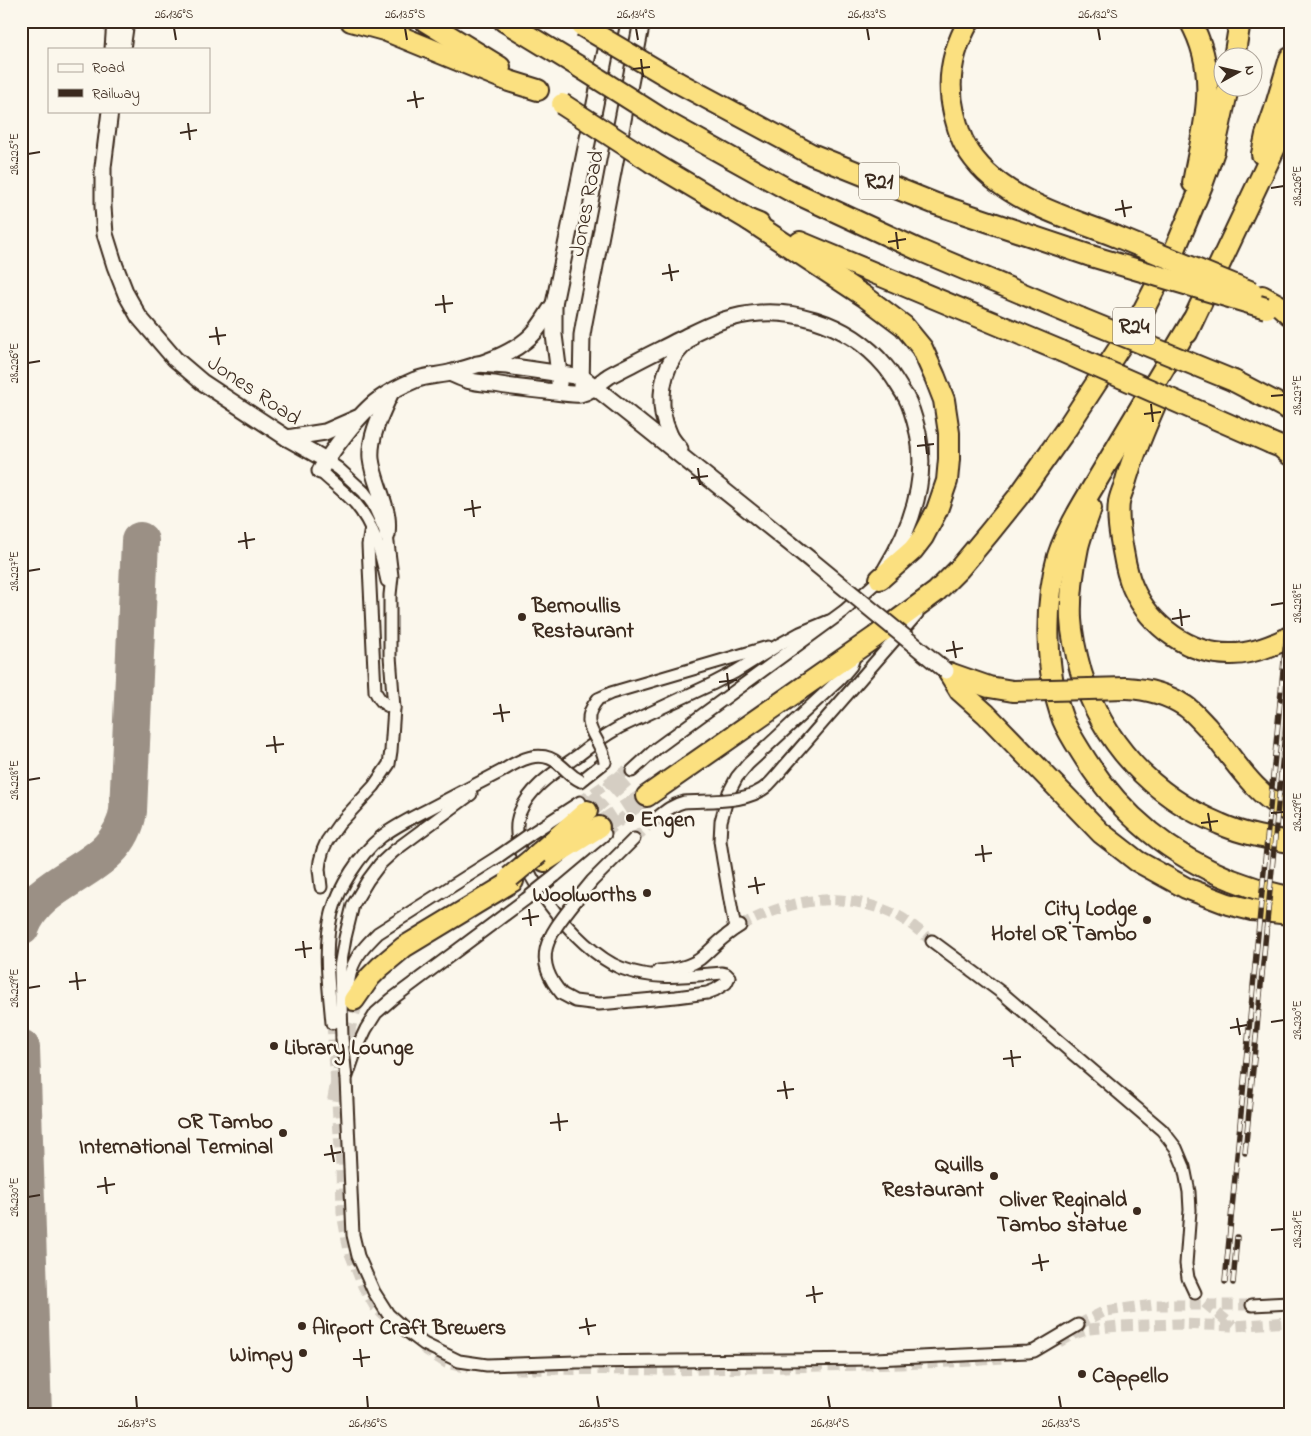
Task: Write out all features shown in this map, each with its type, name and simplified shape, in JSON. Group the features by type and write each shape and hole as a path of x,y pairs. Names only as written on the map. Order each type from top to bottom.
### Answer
{"highway":[{"path":"351,21 384,30 509,81 538,90"},
{"path":"425,21 748,220 864,296 904,326 922,348 944,400 950,433 947,481 937,510 923,537 913,550 880,579"},
{"name":"R21","path":"504,21 668,123 789,190 919,250 1234,381 1290,410"},
{"path":"969,21 956,46 952,64 950,83 952,105 964,144 973,159 988,176 1022,198 1115,236 1264,302 1280,306 1290,315"},
{"path":"1188,217 1192,184 1206,114 1207,96 1205,56 1198,35 1190,21"},
{"path":"1236,48 1240,21"},
{"name":"R21","path":"578,24 677,82 811,154 936,204 1091,256 1264,302"},
{"path":"1261,178 1266,136 1290,58"},
{"name":"R24","path":"936,592 959,569 1018,496 1068,428 1142,313 1176,247 1202,186 1214,151 1226,98"},
{"name":"R24","path":"1112,455 1192,321 1290,116"},
{"path":"748,220 1061,351 1283,449"},
{"path":"1192,321 1140,440 1119,502 1119,533 1132,587 1144,608 1158,624 1174,637 1199,649 1217,653 1243,653 1277,644 1290,637"},
{"path":"1112,455 1078,546 1072,585 1071,618 1073,639 1086,687 1100,719 1112,739 1130,761 1153,784 1203,817 1242,832 1290,842"},
{"path":"1112,455 1069,529 1059,555 1052,585 1049,616 1050,660 1057,701 1064,722 1079,750 1098,778 1120,806 1146,829 1176,852 1208,870 1271,894 1290,897"},
{"path":"647,796 936,592"},
{"path":"947,672 989,687 1013,691 1126,688 1142,689 1164,694 1186,706 1194,713 1217,738 1242,772 1260,792 1278,806 1290,812"},
{"path":"947,672 960,691 986,714 1101,833 1137,861 1186,888 1228,904 1252,910 1290,914"},
{"path":"546,864 584,806"},
{"path":"354,1000 380,966 404,947 511,879 546,864 602,831"}],"street":[{"path":"113,48 115,21"},
{"path":"122,48 126,21"},
{"name":"Jones Road","path":"554,304 612,21"},
{"name":"Jones Road","path":"580,394 582,335 642,21"},
{"name":"Jones Road","path":"110,112 103,167 103,207 106,234 115,266 126,294 139,317 175,359 202,382 310,452 323,466"},
{"path":"323,466 361,416 378,400 417,379 450,373 503,355 531,336 554,304"},
{"path":"554,304 554,335 559,374 559,393"},
{"path":"450,373 471,381 580,394 595,387 631,364 698,331 731,318 764,312 791,314 815,320 837,328 861,343 885,366 909,403 918,432 921,459 920,487 911,520 901,543 880,579 844,610 629,770"},
{"path":"693,465 668,432 662,401 665,380 673,358 698,331"},
{"path":"477,364 506,366 582,377 947,672"},
{"path":"321,887 319,869 327,841 339,824 374,786 389,764 391,751 394,708 390,656 390,595 392,576 386,508 371,458 378,421 392,392"},
{"path":"287,438 325,432 361,416"},
{"path":"323,466 339,469 364,492 373,504 387,535"},
{"path":"323,466 354,502 371,528 380,549 390,595"},
{"path":"371,528 368,544 375,691 379,700 385,705 394,708"},
{"path":"647,827 678,803 731,800 745,797 768,786 936,592"},
{"path":"634,839 592,881 574,903 553,932 546,950 546,965 549,976 562,994 575,1001 599,1004 707,993 726,983 729,977 722,973 689,977 659,976 627,970 610,963 598,955 578,937 553,908 538,888 528,872 520,850 516,826 520,810 529,796 544,780 606,735 712,684 800,633 829,621"},
{"path":"332,1023 327,958 331,917 346,880 363,856 382,837 404,823 524,758 546,756 560,765 572,777 581,781 605,762 604,755 592,734 589,723 592,709 598,699 611,693 780,644"},
{"path":"627,970 661,971 690,964 699,959 737,928 720,841 720,821 729,792 737,777 748,764 840,679 851,666 858,648"},
{"path":"502,771 394,851 380,864 353,905 349,921 340,967 353,1235 358,1256 374,1292 388,1314 424,1344 459,1361 487,1365 576,1362 875,1359 1028,1352 1034,1351 1078,1325"},
{"path":"342,1038 351,970 364,946 378,933 529,835 584,806"},
{"path":"346,1079 356,1050 376,1013 392,998 526,899 546,864"},
{"path":"932,941 1010,999 1162,1130 1176,1148 1184,1168 1189,1192 1190,1210 1186,1264 1188,1278 1196,1293"},
{"path":"1252,1304 1290,1303"}],"taxiway":[{"path":"21,927 31,909 45,895 95,861 110,848 122,832 128,811 140,541"},
{"path":"21,1048 33,1415"}],"tunnel":[{"path":"580,802 627,770"},
{"path":"587,811 632,771"},
{"path":"605,834 647,796"},
{"path":"599,827 647,796"},
{"path":"634,839 647,827"},
{"path":"740,926 760,916 799,903 837,900 857,902 898,916 932,941"},
{"path":"337,1101 344,1063 346,1027 354,1000"},
{"path":"332,1023 341,1165 342,1213 349,1251 363,1286 375,1307 391,1322"},
{"path":"1205,1303 1233,1326"},
{"path":"1078,1325 1105,1311 1153,1305 1252,1305"},
{"path":"1059,1342 1071,1335 1089,1329 1120,1326 1178,1324 1233,1326 1290,1322"},
{"path":"423,1348 446,1363 469,1368"},
{"path":"515,1369 669,1370 900,1364 1001,1358"}],"railway":[{"path":"1225,1282 1290,597"},
{"path":"1245,1153 1290,680"},
{"path":"1233,1283 1237,1237"}],"place":[{"name":"Bernoullis Restaurant","path":"522,617"},
{"name":"Engen","path":"630,818"},
{"name":"Woolworths","path":"647,893"},
{"name":"City Lodge Hotel OR Tambo","path":"1147,920"},
{"name":"Library Lounge","path":"274,1046"},
{"name":"OR Tambo International Terminal","path":"283,1133"},
{"name":"Quills Restaurant","path":"994,1176"},
{"name":"Oliver Reginald Tambo statue","path":"1137,1211"},
{"name":"Airport Craft Brewers","path":"302,1326"},
{"name":"Wimpy","path":"303,1353"},
{"name":"Cappello","path":"1082,1374"}]}
